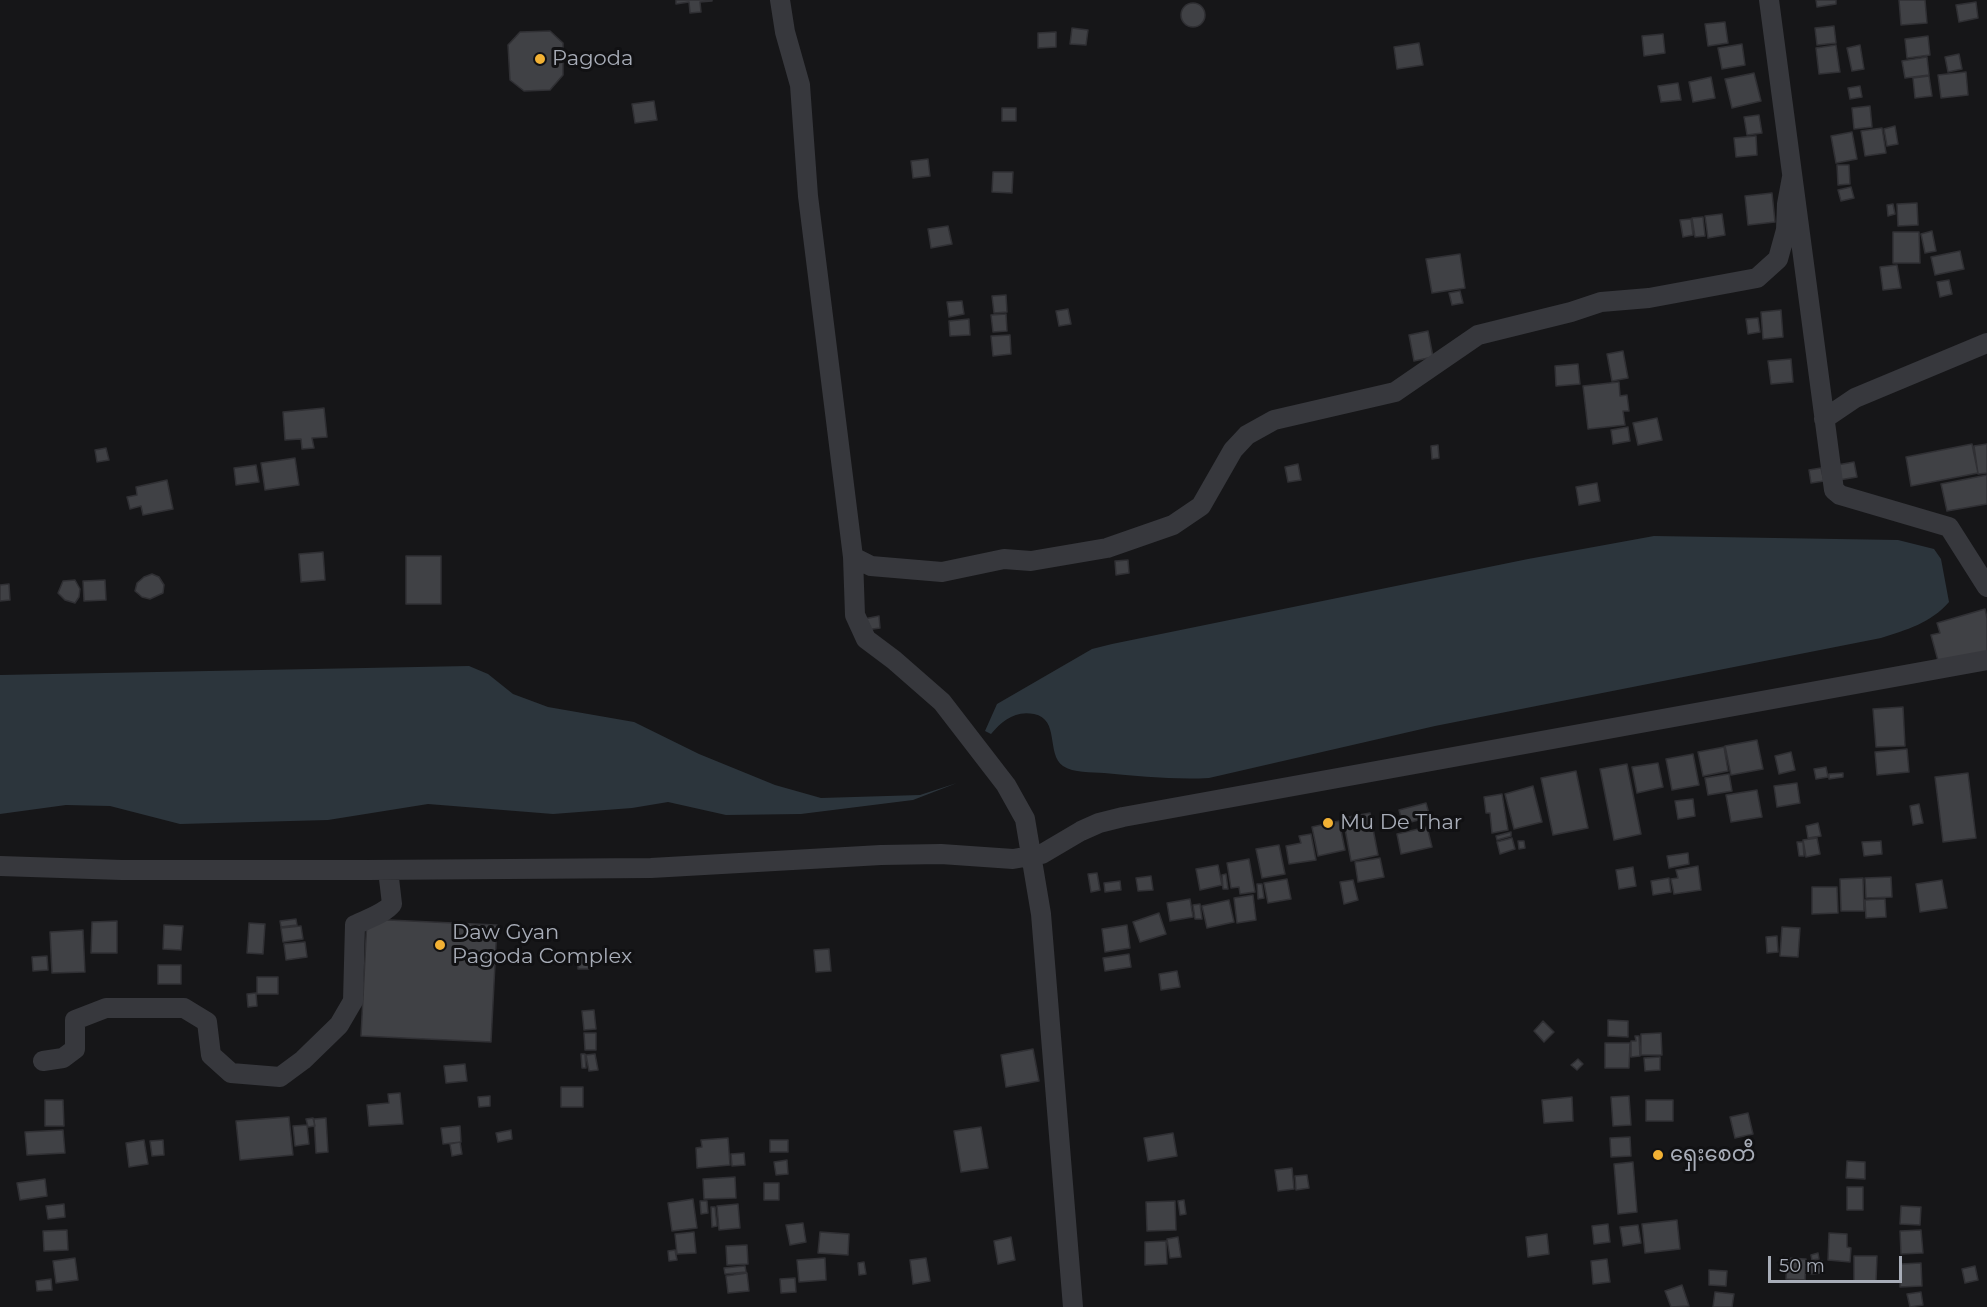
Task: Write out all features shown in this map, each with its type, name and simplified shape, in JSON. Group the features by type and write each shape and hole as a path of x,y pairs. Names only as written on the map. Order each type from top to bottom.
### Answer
{"street":[{"path":"780,0 785,32 800,85 808,196 853,557 855,615 866,639 942,702 1006,784 1025,819 1044,946 1073,1307"},
{"path":"1769,0 1834,490 1840,495 1949,527 1987,587"},
{"path":"853,557 871,566 942,572 1004,559 1031,561 1107,548 1173,525 1201,506 1233,450 1247,435 1274,420 1395,392 1478,335 1571,312 1601,302 1649,298 1757,278 1778,259 1786,230 1787,204 1792,177"},
{"path":"1824,419 1856,398 1987,343"},
{"path":"0,866 122,870 388,870 651,868 881,855 941,854 1013,859 1051,850 1081,831 1133,815 1987,660"},
{"path":"43,1061 63,1058 75,1049 75,1020 106,1008 184,1008 207,1022 212,1055 231,1073 280,1077 303,1060 339,1024 353,1001 355,926 370,916 387,910 392,904 388,870"}],"shaded area":[{"path":"1654,536 1898,540 1934,549 1941,559 1949,602 1926,621 1881,638 1435,726 1209,778 1156,777 1072,770 1058,761 1047,723 1042,717 1034,714 1015,715 1004,721 991,734 985,731 997,704 1092,649 1528,559"},
{"path":"469,666 488,674 513,694 548,707 634,722 699,754 775,785 821,798 920,795 957,783 913,800 801,814 726,815 668,802 632,808 553,814 428,804 328,820 180,824 110,806 66,805 0,814 0,675"}],"building":[{"path":"676,0 712,1 700,2 701,12 690,13 689,2 676,4"},
{"path":"1816,0 1836,0 1836,4 1817,7"},
{"path":"1899,0 1925,0 1927,23 1901,25"},
{"path":"1976,2 1978,18 1959,22 1956,5"},
{"path":"1193,3 1198,4 1204,10 1204,20 1198,26 1193,27 1188,26 1182,20 1181,15 1182,10 1188,4"},
{"path":"1725,22 1728,43 1708,46 1705,24"},
{"path":"1834,26 1836,43 1817,45 1815,28"},
{"path":"1072,28 1088,30 1086,45 1070,44"},
{"path":"550,31 563,43 563,75 550,90 524,91 510,80 508,45 520,32"},
{"path":"1056,32 1056,47 1038,48 1038,33"},
{"path":"1663,34 1665,53 1644,56 1642,36"},
{"path":"1928,36 1930,55 1907,58 1905,39"},
{"path":"1419,43 1423,65 1397,69 1394,47"},
{"path":"1742,44 1745,65 1722,69 1718,48"},
{"path":"1836,45 1840,72 1819,74 1816,48"},
{"path":"1860,45 1864,69 1852,71 1847,48"},
{"path":"1959,54 1962,69 1948,72 1945,57"},
{"path":"1927,57 1929,75 1905,78 1902,61"},
{"path":"1966,72 1968,95 1941,98 1938,75"},
{"path":"1754,73 1761,101 1732,108 1725,79"},
{"path":"1929,76 1932,96 1915,98 1913,78"},
{"path":"1711,77 1715,98 1693,102 1689,82"},
{"path":"1678,83 1681,100 1661,102 1658,86"},
{"path":"1860,86 1862,97 1850,99 1848,88"},
{"path":"654,101 657,120 635,123 632,104"},
{"path":"1870,106 1872,127 1854,129 1852,108"},
{"path":"1002,108 1016,108 1016,121 1002,121"},
{"path":"1759,115 1762,133 1747,135 1744,117"},
{"path":"1895,126 1898,144 1887,146 1884,129"},
{"path":"1882,128 1886,153 1865,156 1861,131"},
{"path":"1852,132 1857,159 1836,163 1831,136"},
{"path":"1756,136 1757,155 1736,157 1734,138"},
{"path":"928,159 930,176 913,178 911,161"},
{"path":"1837,165 1849,165 1850,184 1838,185"},
{"path":"993,172 1013,172 1012,193 992,192"},
{"path":"1851,187 1854,198 1841,201 1838,190"},
{"path":"1772,193 1775,222 1748,225 1745,196"},
{"path":"1917,203 1918,225 1898,226 1897,204"},
{"path":"1893,204 1895,214 1888,216 1887,205"},
{"path":"1722,214 1725,235 1708,238 1705,216"},
{"path":"1703,217 1705,236 1695,237 1692,218"},
{"path":"1691,219 1693,235 1683,237 1680,220"},
{"path":"948,226 952,244 931,248 928,229"},
{"path":"1932,231 1936,251 1925,253 1921,234"},
{"path":"1893,232 1919,232 1920,263 1893,263"},
{"path":"1960,251 1964,269 1935,275 1931,257"},
{"path":"1460,254 1465,288 1432,293 1426,259"},
{"path":"1897,265 1901,288 1883,290 1880,267"},
{"path":"1949,280 1952,294 1940,297 1937,282"},
{"path":"1460,291 1463,303 1452,305 1449,293"},
{"path":"1006,295 1007,312 994,313 992,296"},
{"path":"962,301 964,314 949,317 947,302"},
{"path":"1068,309 1071,324 1059,326 1056,311"},
{"path":"1781,310 1783,337 1763,339 1761,312"},
{"path":"1006,314 1007,331 993,332 991,315"},
{"path":"1758,318 1760,332 1748,334 1746,319"},
{"path":"969,319 970,335 950,336 949,321"},
{"path":"1428,331 1433,357 1414,361 1409,335"},
{"path":"1010,335 1011,354 993,356 991,336"},
{"path":"1623,351 1628,378 1612,381 1607,354"},
{"path":"1791,359 1793,382 1771,384 1768,361"},
{"path":"1578,364 1580,384 1556,386 1555,366"},
{"path":"1619,382 1620,396 1627,395 1629,411 1623,411 1625,425 1588,429 1583,386"},
{"path":"324,408 327,437 312,438 314,448 302,449 301,439 285,440 283,412"},
{"path":"1657,418 1662,440 1638,445 1633,423"},
{"path":"1628,427 1630,441 1613,444 1611,430"},
{"path":"1972,444 1978,473 1911,486 1906,457"},
{"path":"1987,444 1987,473 1978,474 1974,446"},
{"path":"1438,445 1439,458 1432,459 1431,446"},
{"path":"106,448 109,460 97,462 95,450"},
{"path":"295,458 299,485 265,490 261,463"},
{"path":"1854,462 1857,477 1839,480 1837,465"},
{"path":"1298,464 1301,480 1288,482 1285,467"},
{"path":"256,465 259,482 236,485 234,468"},
{"path":"1821,468 1824,481 1811,483 1809,470"},
{"path":"1987,475 1987,504 1947,511 1941,484"},
{"path":"167,480 173,509 143,515 141,506 130,509 127,497 137,495 136,487"},
{"path":"1597,483 1600,501 1579,505 1576,487"},
{"path":"323,552 325,580 301,582 299,554"},
{"path":"406,556 441,556 441,604 406,604"},
{"path":"1128,560 1129,573 1116,575 1115,561"},
{"path":"152,574 159,577 164,585 163,593 150,599 142,597 135,591 137,583"},
{"path":"75,580 80,589 75,603 65,600 58,593 63,581"},
{"path":"105,580 106,600 84,601 83,581"},
{"path":"9,584 10,600 0,601 0,585"},
{"path":"1985,609 1987,655 1940,668 1931,635 1940,633 1937,623"},
{"path":"879,616 880,628 866,630 864,619"},
{"path":"1903,707 1905,746 1876,747 1873,709"},
{"path":"1757,740 1763,769 1731,775 1725,746"},
{"path":"1724,747 1728,771 1703,776 1698,752"},
{"path":"1907,749 1909,772 1877,775 1875,752"},
{"path":"1791,752 1795,770 1779,774 1775,756"},
{"path":"1693,754 1699,785 1672,790 1666,759"},
{"path":"1658,763 1663,787 1637,793 1632,767"},
{"path":"1627,764 1641,834 1614,840 1600,769"},
{"path":"1826,767 1828,777 1816,779 1814,769"},
{"path":"1576,771 1588,828 1553,835 1541,778"},
{"path":"1843,773 1843,777 1829,779 1829,774"},
{"path":"1968,773 1976,838 1943,842 1935,777"},
{"path":"1729,774 1732,791 1708,795 1705,778"},
{"path":"1797,783 1800,803 1777,807 1774,786"},
{"path":"1533,786 1542,822 1514,829 1505,794"},
{"path":"1757,790 1762,817 1731,822 1726,795"},
{"path":"1502,794 1508,830 1492,833 1490,813 1486,813 1484,797"},
{"path":"1693,799 1695,816 1678,819 1675,801"},
{"path":"1426,803 1430,817 1403,824 1399,810"},
{"path":"1919,804 1923,823 1913,825 1910,806"},
{"path":"1370,813 1378,855 1351,861 1343,818"},
{"path":"1339,821 1345,850 1318,856 1312,827"},
{"path":"1818,823 1821,836 1808,838 1806,826"},
{"path":"1427,827 1432,847 1401,854 1397,834"},
{"path":"1511,832 1511,836 1497,840 1496,836"},
{"path":"1311,834 1316,860 1289,864 1286,846 1301,843 1299,836"},
{"path":"1512,838 1515,849 1500,854 1497,842"},
{"path":"1817,838 1820,854 1806,857 1803,840"},
{"path":"1518,841 1524,841 1525,848 1519,849"},
{"path":"1881,841 1882,854 1864,856 1862,842"},
{"path":"1797,842 1803,842 1804,856 1799,856"},
{"path":"1279,845 1285,874 1262,878 1256,849"},
{"path":"1688,853 1689,864 1669,868 1667,856"},
{"path":"1380,858 1384,877 1358,882 1355,862"},
{"path":"1249,859 1255,892 1240,894 1239,887 1231,888 1227,863"},
{"path":"1218,865 1222,885 1200,890 1196,869"},
{"path":"1698,866 1701,890 1674,894 1671,879 1678,878 1676,870"},
{"path":"1633,867 1636,886 1619,889 1616,870"},
{"path":"1097,873 1100,890 1091,892 1088,874"},
{"path":"1226,874 1228,889 1223,889 1222,875"},
{"path":"1151,876 1153,890 1138,891 1136,878"},
{"path":"1891,877 1892,897 1866,898 1865,878"},
{"path":"1669,878 1671,892 1653,895 1651,881"},
{"path":"1863,878 1864,911 1841,911 1840,879"},
{"path":"1287,879 1291,899 1268,903 1264,883"},
{"path":"1353,880 1358,900 1344,904 1340,882"},
{"path":"1942,880 1947,908 1920,912 1916,884"},
{"path":"1120,881 1121,890 1105,892 1104,883"},
{"path":"1257,884 1262,884 1264,898 1258,899"},
{"path":"1812,887 1837,887 1838,913 1812,914"},
{"path":"1253,895 1256,920 1237,923 1234,898"},
{"path":"1190,899 1193,917 1170,921 1167,903"},
{"path":"1885,899 1886,917 1866,918 1865,900"},
{"path":"1229,900 1234,922 1207,928 1202,906"},
{"path":"1200,904 1202,919 1195,919 1193,905"},
{"path":"1159,913 1166,934 1140,942 1133,922"},
{"path":"296,919 297,925 281,927 280,921"},
{"path":"367,919 497,925 491,1042 361,1036"},
{"path":"117,921 117,953 91,953 92,922"},
{"path":"249,923 265,924 263,954 247,953"},
{"path":"164,925 183,926 181,950 163,949"},
{"path":"1127,925 1130,948 1105,952 1102,929"},
{"path":"301,926 303,939 283,942 281,928"},
{"path":"1782,927 1800,928 1798,957 1780,956"},
{"path":"83,930 85,972 52,973 50,932"},
{"path":"1777,936 1778,952 1767,953 1766,937"},
{"path":"305,942 307,957 286,960 284,944"},
{"path":"829,949 831,971 816,972 814,950"},
{"path":"592,953 592,969 578,969 578,954"},
{"path":"1129,954 1131,967 1105,971 1103,958"},
{"path":"47,956 48,970 33,971 32,957"},
{"path":"158,965 181,965 181,984 158,984"},
{"path":"1177,971 1180,987 1161,990 1159,974"},
{"path":"257,977 278,977 278,994 257,994"},
{"path":"256,993 257,1006 248,1007 247,994"},
{"path":"594,1010 596,1029 584,1030 582,1011"},
{"path":"1608,1020 1628,1021 1628,1037 1608,1036"},
{"path":"1543,1021 1554,1032 1544,1042 1534,1031"},
{"path":"584,1033 596,1033 596,1050 585,1050"},
{"path":"1661,1033 1662,1055 1641,1055 1641,1034"},
{"path":"1635,1036 1639,1036 1640,1056 1631,1057 1631,1041 1636,1041"},
{"path":"1605,1043 1630,1043 1629,1068 1605,1068"},
{"path":"1033,1049 1039,1081 1006,1087 1001,1055"},
{"path":"581,1054 585,1054 586,1068 582,1068"},
{"path":"595,1054 598,1070 589,1071 586,1055"},
{"path":"1660,1057 1660,1070 1645,1071 1644,1058"},
{"path":"1578,1059 1583,1064 1577,1070 1571,1065"},
{"path":"465,1064 467,1081 446,1083 444,1066"},
{"path":"561,1087 583,1087 583,1107 561,1107"},
{"path":"400,1093 403,1124 369,1126 367,1105 389,1103 388,1094"},
{"path":"490,1096 490,1106 479,1107 478,1097"},
{"path":"1629,1096 1631,1125 1613,1126 1611,1097"},
{"path":"1572,1097 1573,1121 1544,1123 1542,1100"},
{"path":"45,1100 63,1100 64,1126 45,1126"},
{"path":"1646,1100 1673,1100 1673,1121 1646,1121"},
{"path":"1748,1113 1753,1134 1735,1138 1730,1117"},
{"path":"289,1117 293,1155 240,1160 236,1121"},
{"path":"313,1118 315,1126 308,1127 306,1119"},
{"path":"326,1118 328,1152 316,1153 314,1119"},
{"path":"307,1125 309,1144 295,1146 293,1126"},
{"path":"460,1126 461,1142 443,1144 441,1128"},
{"path":"981,1127 988,1168 961,1172 954,1131"},
{"path":"63,1130 65,1153 27,1155 25,1132"},
{"path":"511,1130 512,1139 498,1142 496,1133"},
{"path":"1173,1133 1177,1156 1148,1161 1144,1138"},
{"path":"1630,1137 1631,1156 1611,1157 1610,1138"},
{"path":"728,1138 730,1165 697,1168 696,1148 702,1147 701,1140"},
{"path":"144,1140 148,1164 129,1167 126,1143"},
{"path":"163,1140 164,1155 152,1156 150,1141"},
{"path":"770,1140 788,1140 788,1152 770,1152"},
{"path":"460,1142 462,1154 452,1156 450,1144"},
{"path":"744,1153 745,1165 732,1166 731,1154"},
{"path":"787,1160 788,1174 776,1175 774,1162"},
{"path":"1847,1161 1865,1162 1865,1179 1846,1178"},
{"path":"1633,1162 1637,1212 1618,1214 1614,1164"},
{"path":"1292,1168 1294,1189 1278,1191 1275,1170"},
{"path":"1307,1175 1309,1188 1296,1190 1295,1176"},
{"path":"735,1177 736,1198 704,1199 703,1179"},
{"path":"45,1179 47,1196 20,1200 17,1183"},
{"path":"764,1183 779,1183 779,1200 764,1200"},
{"path":"1847,1187 1863,1187 1863,1210 1847,1210"},
{"path":"693,1199 697,1228 672,1231 668,1203"},
{"path":"1184,1200 1186,1214 1180,1215 1178,1201"},
{"path":"700,1201 707,1201 708,1213 701,1214"},
{"path":"1175,1201 1176,1230 1147,1231 1146,1202"},
{"path":"64,1204 65,1217 48,1219 46,1206"},
{"path":"738,1204 740,1228 719,1230 717,1206"},
{"path":"1901,1206 1921,1207 1920,1225 1900,1224"},
{"path":"711,1207 715,1207 717,1226 712,1227"},
{"path":"1677,1220 1680,1249 1645,1253 1642,1224"},
{"path":"803,1223 806,1242 790,1245 786,1225"},
{"path":"1608,1224 1610,1242 1594,1244 1592,1226"},
{"path":"1638,1225 1641,1243 1623,1246 1620,1227"},
{"path":"67,1230 68,1250 44,1251 43,1231"},
{"path":"1921,1230 1923,1253 1901,1254 1900,1231"},
{"path":"694,1232 696,1253 677,1254 675,1234"},
{"path":"820,1232 849,1234 848,1255 818,1253"},
{"path":"1829,1233 1847,1234 1847,1247 1851,1248 1850,1262 1828,1260"},
{"path":"1547,1234 1549,1254 1528,1257 1526,1237"},
{"path":"1011,1237 1015,1260 998,1264 994,1241"},
{"path":"1178,1237 1181,1257 1170,1258 1167,1239"},
{"path":"1166,1241 1167,1264 1145,1265 1145,1242"},
{"path":"747,1245 748,1264 727,1265 726,1246"},
{"path":"675,1250 677,1260 669,1261 668,1251"},
{"path":"1818,1253 1819,1259 1812,1260 1811,1255"},
{"path":"1854,1256 1877,1256 1876,1281 1854,1281"},
{"path":"75,1258 78,1280 56,1283 53,1261"},
{"path":"825,1258 826,1280 799,1282 797,1260"},
{"path":"926,1258 930,1281 913,1284 910,1260"},
{"path":"1787,1258 1806,1259 1805,1280 1786,1279"},
{"path":"1607,1259 1610,1282 1593,1284 1591,1261"},
{"path":"1822,1261 1822,1273 1811,1274 1810,1262"},
{"path":"864,1262 866,1274 859,1275 858,1263"},
{"path":"1921,1263 1922,1286 1900,1287 1900,1264"},
{"path":"745,1266 746,1272 725,1274 724,1268"},
{"path":"1975,1266 1978,1280 1965,1283 1962,1269"},
{"path":"1709,1270 1727,1271 1726,1286 1709,1285"},
{"path":"747,1273 749,1291 728,1293 726,1276"},
{"path":"795,1278 796,1292 781,1293 780,1279"},
{"path":"51,1279 52,1290 37,1291 36,1281"},
{"path":"1682,1285 1689,1306 1671,1307 1665,1291"},
{"path":"1715,1292 1734,1294 1732,1307 1713,1307"},
{"path":"1921,1292 1923,1305 1910,1307 1907,1294"}],"place":[{"name":"Pagoda","path":"540,59"},
{"name":"Mu De Thar","path":"1328,823"},
{"name":"Daw Gyan Pagoda Complex","path":"440,945"},
{"name":"ရှေးစေတီ","path":"1658,1155"}]}
